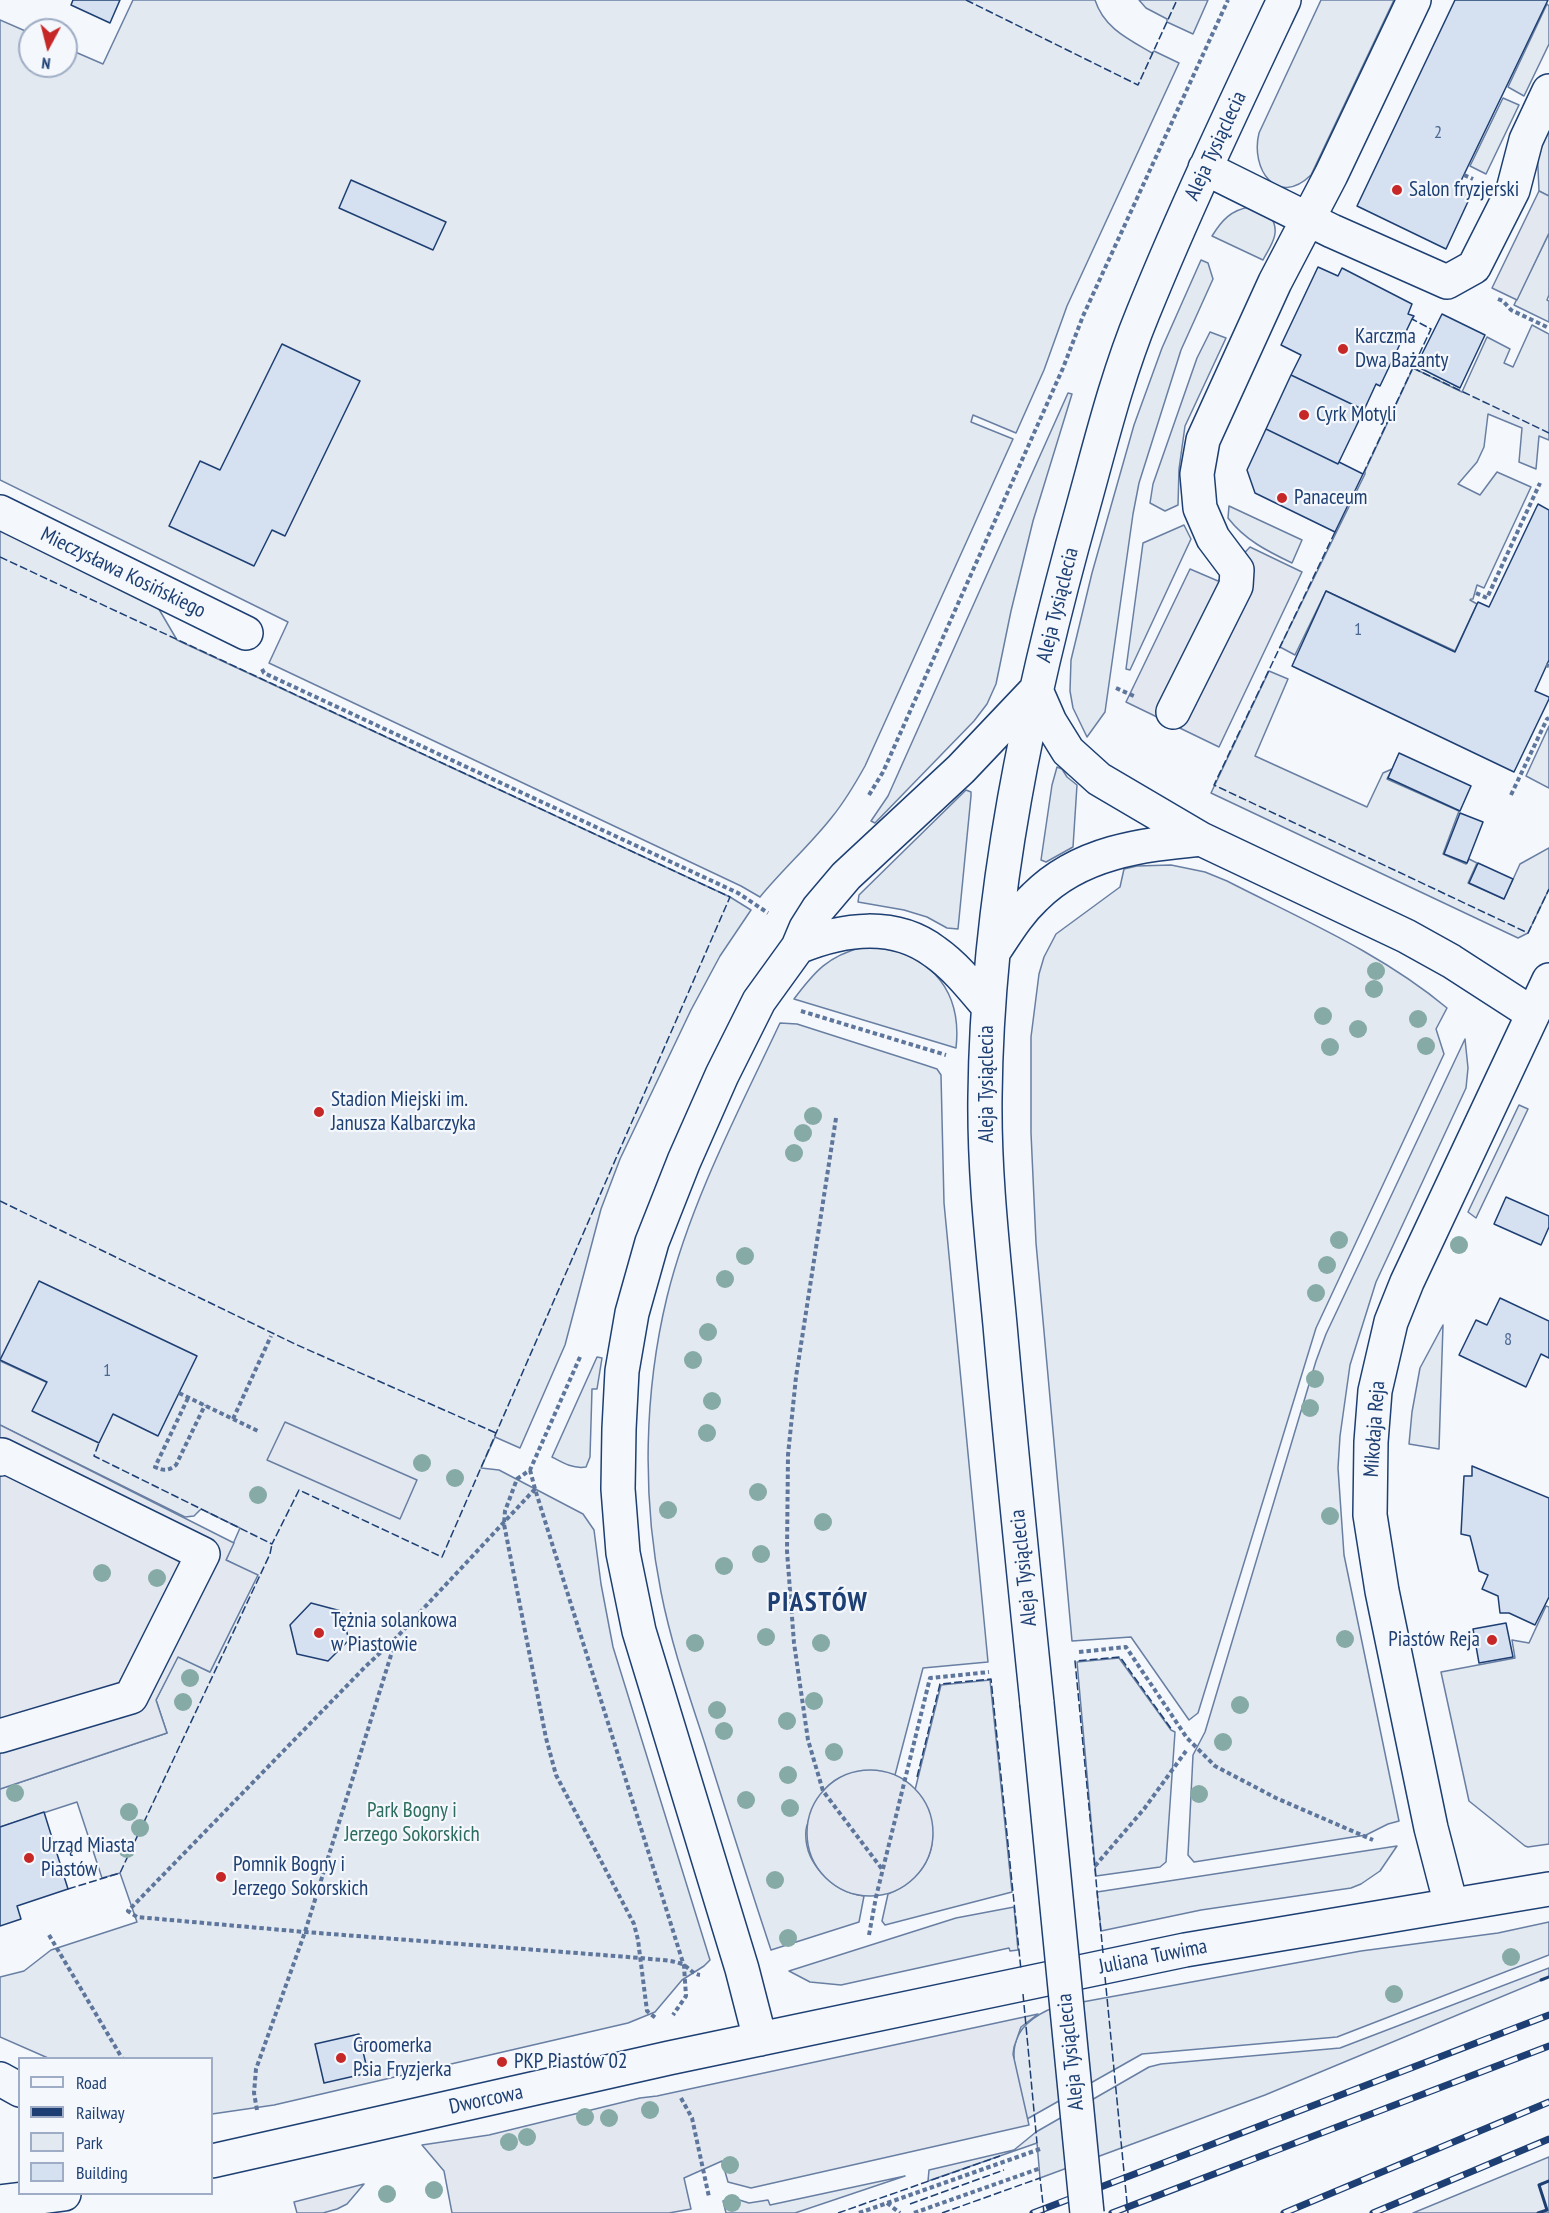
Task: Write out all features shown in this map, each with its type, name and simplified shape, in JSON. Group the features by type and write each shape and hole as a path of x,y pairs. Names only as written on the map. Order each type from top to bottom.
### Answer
{"street":[{"name":"Aleja Tysiąclecia","path":"1087,2213 993,1252 985,1102 987,1005 1013,816 1036,690 1072,547 1124,365 1142,315 1205,168 1284,0"},
{"path":"1173,712 1236,586 1238,577 1235,565 1213,538 1200,508 1197,474 1201,448 1275,282 1331,175 1414,0"},
{"path":"1205,168 1448,282 1474,267 1513,190 1526,140 1549,91"},
{"name":"Mieczysława Kosińskiego","path":"0,512 246,633"},
{"path":"760,2039 742,1969 639,1631 623,1553 618,1490 619,1429 622,1371 632,1313 652,1242 684,1161 753,1011 778,972 798,947 818,909 846,876 961,769 1036,690 1050,722 1068,751 1099,779 1201,839 1406,936 1451,961 1533,1014"},
{"path":"993,952 1014,921 1035,897 1061,875 1088,860 1128,848 1201,839"},
{"path":"798,947 824,936 852,932 883,931 909,937 935,951 962,976 987,1005"},
{"name":"Mikołaja Reja","path":"1451,1905 1422,1783 1382,1591 1370,1515 1371,1442 1375,1391 1391,1322 1407,1282 1549,980"},
{"path":"0,1459 2,1455 203,1554 131,1697 0,1736"},
{"name":"Juliana Tuwima","path":"760,2039 1185,1950 1549,1889"},
{"name":"Dworcowa","path":"213,2161 373,2123 760,2039"},
{"path":"0,2079 18,2089"},
{"path":"0,2202 52,2195"}],"path":[{"path":"867,799 883,772 1054,389 1083,316 1228,0"},
{"path":"1495,297 1503,301 1511,310 1549,328"},
{"path":"1476,593 1487,598 1540,483"},
{"path":"246,633 264,673 727,888 770,915"},
{"path":"1511,795 1549,718"},
{"path":"764,922 775,908"},
{"path":"801,1011 950,1056"},
{"path":"836,1118 796,1377 788,1455 787,1551 794,1643 808,1740 823,1791 882,1869"},
{"path":"233,1419 272,1336"},
{"path":"583,1349 530,1470 517,1479 505,1511 504,1524 546,1738 556,1775 634,1924 647,2011 658,2020"},
{"path":"179,1393 258,1431"},
{"path":"188,1398 155,1467 164,1471 176,1465 205,1406"},
{"path":"530,1470 684,1966 640,1958 137,1917 128,1911 365,1667 396,1638 535,1489"},
{"path":"258,2117 254,2093 256,2069 305,1932 396,1638"},
{"path":"1079,1652 1125,1647 1187,1738 1215,1766 1276,1798 1373,1840"},
{"path":"869,1935 882,1869 930,1678 989,1672"},
{"path":"1090,1870 1102,1860 1186,1751"},
{"path":"48,1935 121,2057"},
{"path":"678,2092 692,2118 709,2197"},
{"path":"859,2213 1044,2148"},
{"path":"914,2213 1040,2169"},
{"path":"886,2203 900,2213"}],"green space":[{"path":"133,0 1095,0 1104,18 1118,32 1152,53 1154,51 1179,63 1067,306 1044,370 1016,433 973,415 971,422 1013,439 865,766 832,817 760,897 269,663 288,622 0,480 0,20 18,28 18,78 78,78 78,53 103,64"},
{"path":"1139,0 1208,0 1193,34 1167,22 1167,19 1146,8"},
{"path":"1321,0 1394,0 1311,175 1299,184 1287,187 1277,186 1263,171 1257,146 1259,133"},
{"path":"1547,4 1549,6 1549,44 1524,96 1508,87"},
{"path":"1503,98 1519,105 1486,174 1470,166"},
{"path":"1549,122 1549,196 1539,191 1537,145"},
{"path":"1250,207 1271,217 1274,223 1274,239 1263,260 1212,236 1228,217"},
{"path":"1549,233 1549,295 1547,300 1549,301 1549,322 1514,305"},
{"path":"1201,260 1208,263 1213,279 1181,350 1139,483 1105,712 1087,737 1073,708 1070,691 1071,660 1092,573 1134,425 1162,348"},
{"path":"1532,325 1549,334 1549,440 1539,436 1536,469 1519,462 1522,428 1488,414 1484,447 1477,462 1458,484 1480,495 1497,472 1531,487 1484,588 1477,585 1473,599 1470,600 1477,604 1455,651 1326,591 1295,655 1280,647 1365,474 1413,368 1462,392 1487,337 1510,349 1504,363 1513,367"},
{"path":"1210,332 1226,338 1185,426 1179,469 1178,505 1165,511 1150,503 1153,484 1197,358"},
{"path":"1068,393 1072,394 1033,521 996,684 987,704 974,721 875,823 871,821 888,796"},
{"path":"1229,506 1302,540 1292,563 1265,549 1242,533 1228,518"},
{"name":"Stadion Miejski im. Janusza Kalbarczyka","path":"0,525 153,599 177,640 730,897 751,910 720,956 691,1010 620,1159 601,1209 565,1345 520,1448 495,1437 481,1468 499,1470 583,1514 594,1530 613,1647 710,1960 682,1980 655,2012 628,2023 274,2105 213,2114 213,2057 46,2057 0,2037 0,1977 24,1971 51,1950 137,1922 120,1873 102,1878 77,1802 0,1827 0,1789 167,1733 156,1700 178,1656 210,1672 257,1576 226,1560 240,1528 201,1509 194,1516 185,1517 0,1425 0,1361 46,1382 0,1360"},
{"path":"1184,525 1191,539 1130,670 1126,669 1143,543"},
{"path":"1269,671 1288,679 1255,756 1367,807 1383,773 1392,769 1387,779 1459,811 1443,854 1466,864 1469,859 1477,863 1468,883 1504,899 1520,864 1549,848 1549,889 1528,933 1518,938 1211,793"},
{"path":"1549,726 1549,788 1526,776"},
{"path":"1057,767 1062,769 1067,777 1077,785 1073,847 1046,862 1041,860 1052,785"},
{"path":"966,790 971,792 971,796 958,929 947,928 927,917 904,910 858,902 859,895"},
{"path":"1171,865 1205,872 1227,881 1313,924 1395,970 1447,1008 1436,1029 1444,1054 1316,1328 1198,1713 1189,1720 1131,1637 1072,1641 1036,1243 1031,1133 1031,1037 1039,974 1044,957 1056,934 1120,887 1124,869 1137,866"},
{"path":"863,947 904,954 935,974 946,989 953,1006 957,1026 956,1048 794,999 823,966 840,955"},
{"path":"780,1023 797,1024 925,1065 937,1069 941,1075 944,1203 988,1662 923,1668 895,1775 857,1773 841,1777 823,1792 806,1830 809,1854 822,1874 831,1882 841,1889 864,1896 859,1922 771,1950 686,1686 665,1611 651,1519 648,1444 659,1333 677,1262 717,1157"},
{"path":"1465,1039 1468,1068 1466,1088 1376,1282 1350,1365 1340,1436 1338,1468 1344,1555 1399,1821 1366,1835 1194,1862 1188,1855 1193,1755 1205,1732 1316,1361 1326,1334"},
{"path":"1519,1105 1528,1109 1476,1218 1468,1212"},
{"path":"1443,1325 1439,1449 1409,1444 1420,1368"},
{"path":"597,1357 602,1358 597,1389 592,1389 590,1457 586,1467 572,1466 552,1457"},
{"path":"1546,1606 1549,1607 1549,1844 1528,1847 1469,1801 1441,1672 1515,1658 1512,1640 1529,1643"},
{"path":"1119,1658 1171,1730 1175,1732 1166,1862 1160,1867 1096,1876 1077,1662"},
{"path":"990,1680 1012,1892 885,1925 882,1921 888,1894 904,1886 916,1875 931,1850 930,1820 925,1805 915,1790 941,1685"},
{"path":"1397,1846 1380,1871 1351,1888 1201,1910 1101,1931 1097,1892"},
{"path":"1014,1907 1018,1950 1010,1951 1009,1948 841,1985 810,1982 789,1971 956,1918"},
{"path":"1549,1922 1549,1955 1337,2037 1142,2054 1027,2119 1015,2067 1016,2040 1023,2027 1055,2007 1361,1951 1498,1933"},
{"path":"1549,1968 1549,1977 1265,2095 1040,2178 1037,2143 928,2181 929,2170 1014,2150 1036,2132 1149,2067 1340,2048"},
{"path":"1549,2157 1549,2213 1413,2213"},
{"path":"905,2176 795,2213 726,2213 723,2201 733,2198 749,2203 768,2200 770,2205"}],"shaded area":[{"path":"1539,191 1549,196 1549,233 1517,300 1492,288"},
{"path":"1250,547 1302,572 1219,747 1126,702 1190,569 1218,581"},
{"path":"285,1422 417,1480 400,1519 267,1460"},
{"path":"0,1425 234,1543 226,1560 258,1575 210,1672 178,1657 156,1700 167,1733 0,1789"},
{"path":"870,1770 894,1775 915,1788 928,1809 933,1833 928,1857 915,1878 894,1891 870,1896 846,1891 825,1878 812,1857 807,1833 812,1809 825,1788 846,1775"},
{"path":"1038,2014 1021,2027 1013,2054 1029,2125 751,2188 728,2182 722,2161 684,2178 691,2209 669,2213 452,2213 444,2171 422,2145 489,2135 640,2098"},
{"path":"364,2184 347,2204 337,2209 323,2213 297,2213 294,2202"}],"building":[{"path":"73,0 120,0 110,23 71,5"},
{"path":"1455,0 1548,0 1459,185 1472,193 1446,249 1357,206"},
{"path":"351,180 446,222 433,250 339,208"},
{"path":"1318,267 1338,276 1342,268 1412,304 1408,314 1414,316 1380,386 1376,384 1364,410 1291,375 1301,355 1281,345"},
{"path":"1442,314 1485,335 1460,388 1416,366"},
{"path":"282,344 360,381 285,536 272,530 254,566 169,526 200,461 220,470"},
{"path":"1291,375 1364,410 1338,464 1266,429"},
{"path":"1266,429 1363,474 1335,532 1255,493 1247,470"},
{"path":"1538,504 1549,510 1549,660 1535,691 1549,699 1514,772 1292,666 1326,591 1455,652 1478,602 1489,607"},
{"path":"1399,753 1471,786 1460,811 1388,778"},
{"path":"1460,813 1483,822 1467,863 1444,854"},
{"path":"1478,863 1513,879 1504,899 1469,883"},
{"path":"1506,1197 1549,1216 1549,1227 1541,1245 1494,1224"},
{"path":"39,1281 197,1356 158,1436 113,1414 99,1443 32,1411 47,1382 0,1360"},
{"path":"1500,1298 1549,1321 1549,1358 1541,1354 1526,1387 1459,1355 1476,1320 1487,1325"},
{"path":"1472,1466 1549,1498 1549,1597 1535,1625 1509,1613 1500,1613 1498,1596 1482,1589 1488,1575 1479,1571 1470,1536 1461,1534 1464,1476 1472,1476"},
{"name":"Tężnia solankowa w Piastowie","path":"311,1603 341,1611 349,1640 328,1661 297,1654 290,1625"},
{"name":"Piastów Reja","path":"1506,1623 1513,1657 1479,1663 1473,1629"},
{"name":"Urząd Miasta Piastów","path":"44,1812 68,1889 17,1906 21,1919 0,1926 0,1827"},
{"name":"Groomerka Psia Fryzjerka","path":"359,2034 368,2073 324,2083 315,2044"}],"railway":[{"path":"1033,2213 1549,2015"},
{"path":"1112,2213 1549,2046"},
{"path":"1284,2213 1549,2102"},
{"path":"1373,2213 1549,2139"}],"fence":[{"path":"966,0 1138,85 1177,0"},
{"path":"1363,474 1431,329 1412,319"},
{"path":"1413,368 1549,433"},
{"path":"1335,532 1214,785 1528,933 1549,889"},
{"path":"0,557 730,897 442,1557 299,1490 272,1544 94,1456 99,1443"},
{"path":"0,1201 295,1344 496,1433"},
{"path":"68,1889 120,1873 270,1554 272,1544"},
{"path":"1103,1953 1075,1661 1120,1657 1172,1730"},
{"path":"917,1777 940,1684 991,1679 1021,1970"},
{"path":"1105,1977 1128,2213"},
{"path":"1023,1994 1037,2143"},
{"path":"838,2213 1000,2156"},
{"path":"910,2204 1004,2170"},
{"path":"942,2213 1040,2178 1044,2213"}],"wall":[{"path":"1541,1980 1549,1977"},
{"path":"1538,2213 1547,2210 1539,2185 1549,2181"}],"place":[{"name":"Salon fryzjerski","path":"1397,190"},
{"name":"Karczma Dwa Bażanty","path":"1343,349"},
{"name":"Cyrk Motyli","path":"1304,415"},
{"name":"Panaceum","path":"1282,498"},
{"name":"Stadion Miejski im. Janusza Kalbarczyka","path":"319,1112"},
{"name":"Tężnia solankowa w Piastowie","path":"319,1633"},
{"name":"Piastów Reja","path":"1492,1640"},
{"name":"Urząd Miasta Piastów","path":"29,1858"},
{"name":"Pomnik Bogny i Jerzego Sokorskich","path":"221,1877"},
{"name":"Groomerka Psia Fryzjerka","path":"341,2058"},
{"name":"PKP Piastów 02","path":"502,2062"}],"district":[{"name":"PIASTÓW","path":"818,1603"}],"park label":[{"name":"Park Bogny i Jerzego Sokorskich","path":"412,1823"}]}
